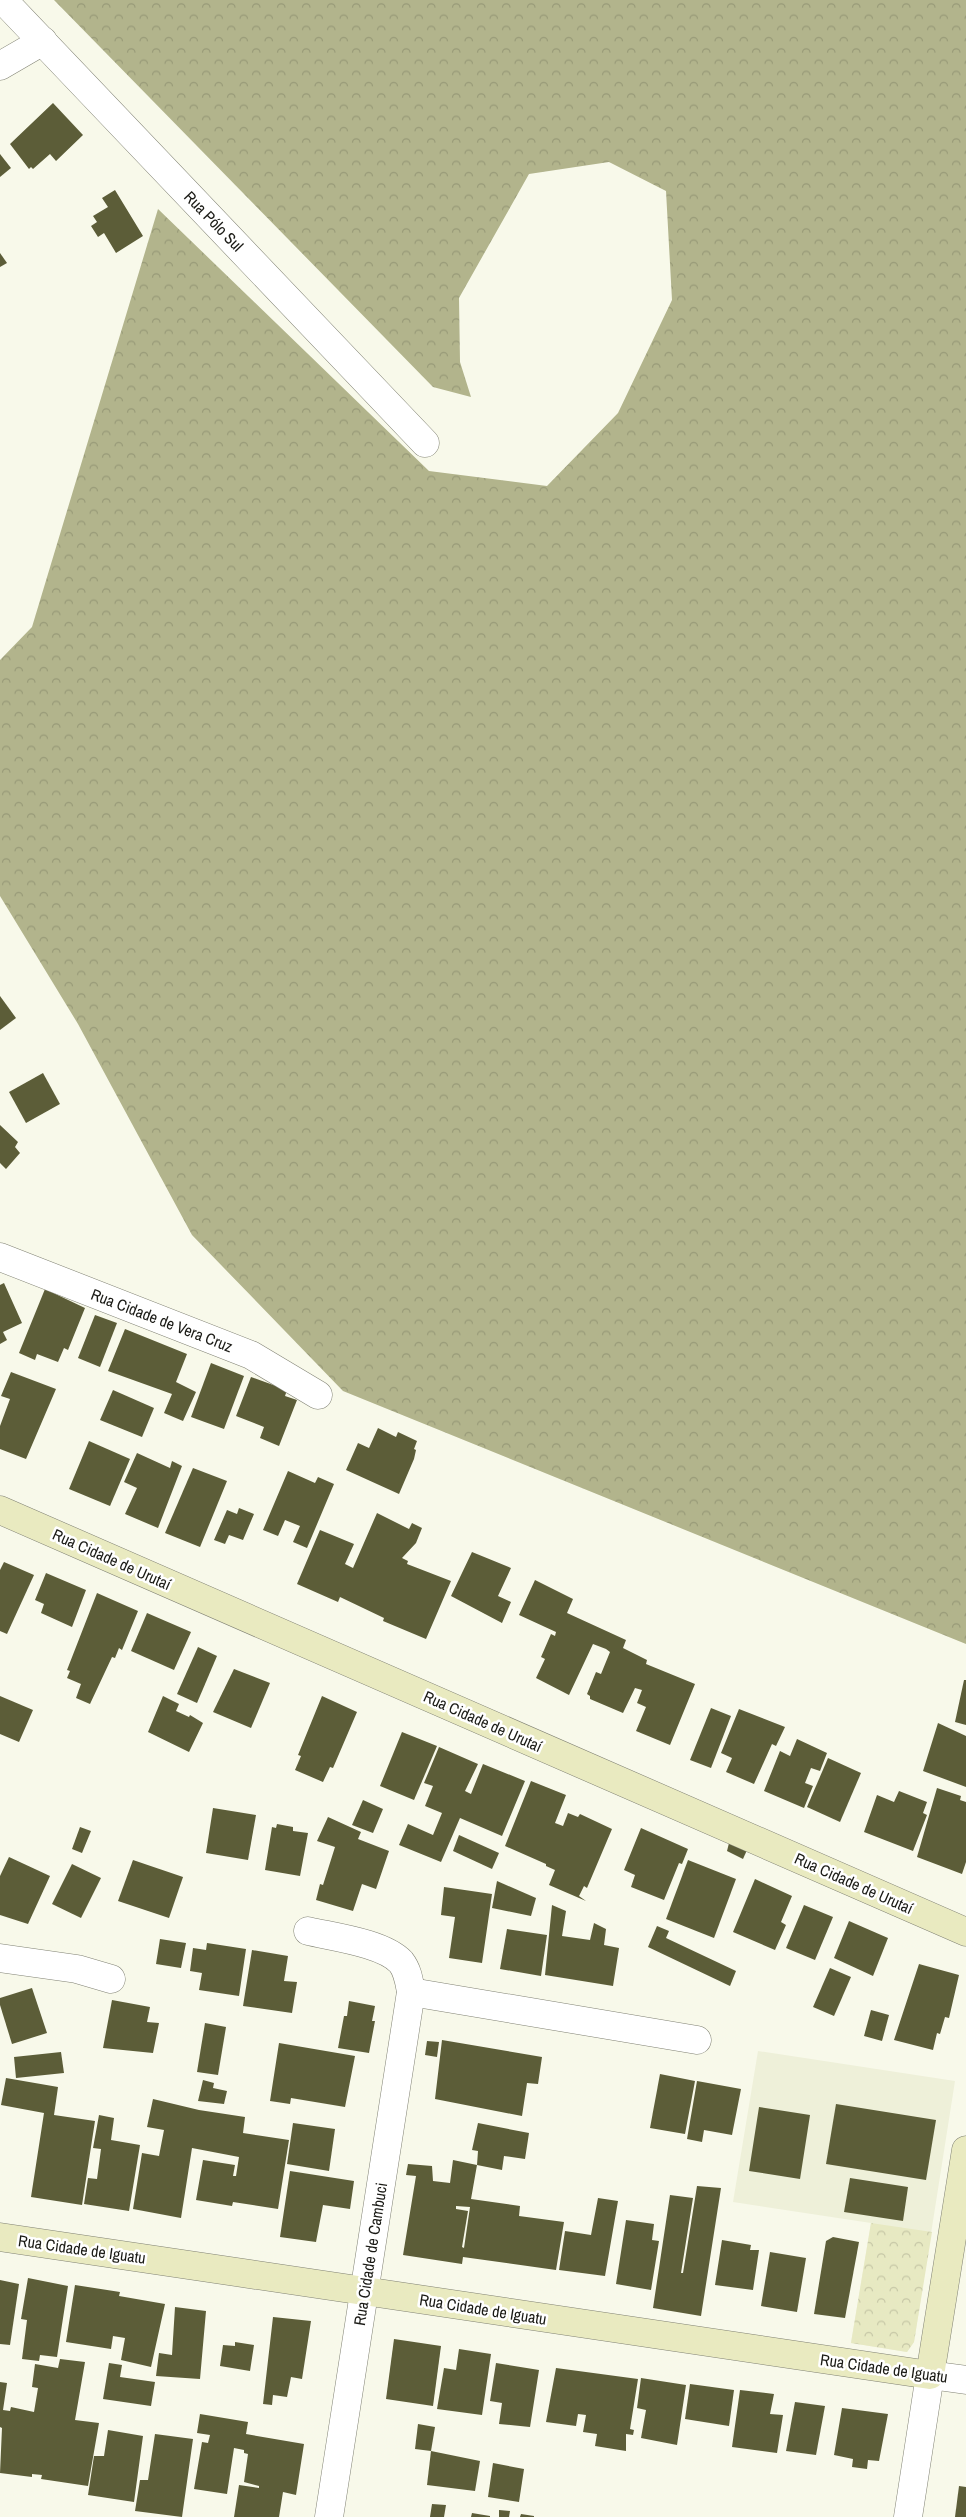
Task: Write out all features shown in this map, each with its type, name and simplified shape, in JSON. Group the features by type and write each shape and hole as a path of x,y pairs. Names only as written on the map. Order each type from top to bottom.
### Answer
{"street":[{"name":"Rua Pólo Sul","path":"3,0 425,443"},
{"path":"0,66 42,41"},
{"name":"Rua Cidade de Vera Cruz","path":"0,1257 251,1355 318,1395"},
{"name":"Rua Cidade de Urutaí","path":"0,1510 966,1932"},
{"name":"Rua Cidade de Cambuci","path":"308,1930 385,1950 401,1962 408,1975 411,1992 328,2517"},
{"path":"0,1958 68,1968 111,1979"},
{"path":"411,1992 697,2040"},
{"path":"908,2517 966,2150"},
{"name":"Rua Cidade de Iguatu","path":"0,2236 966,2380"}],"shaded area":[{"path":"758,2051 955,2081 914,2342 907,2352 851,2343 871,2223 733,2202"}],"green space":[{"path":"54,0 966,0 966,1644 343,1391 192,1235 78,1024 0,896 0,660 32,627 158,209 429,471 547,486 618,413 672,300 666,191 609,162 529,174 459,298 460,362 471,397 433,387"},
{"path":"871,2223 932,2232 914,2342 907,2352 851,2343"}],"building":[{"path":"53,103 83,135 56,161 50,154 33,169 31,167 29,169 10,144"},
{"path":"0,154 11,168 0,177"},
{"path":"115,190 143,236 116,253 104,233 98,237 91,226 97,222 93,216 108,207 102,198"},
{"path":"0,253 7,263 0,267"},
{"path":"0,996 16,1018 0,1030"},
{"path":"43,1073 60,1104 26,1123 9,1092"},
{"path":"0,1125 18,1142 15,1147 20,1153 6,1169 0,1163"},
{"path":"4,1283 22,1323 3,1332 7,1340 0,1344 0,1285"},
{"path":"45,1289 85,1308 68,1350 64,1348 58,1362 37,1354 35,1360 19,1353"},
{"path":"95,1315 117,1323 100,1367 78,1358"},
{"path":"125,1329 187,1354 176,1382 196,1392 183,1421 164,1413 172,1394 108,1371"},
{"path":"211,1363 244,1376 224,1429 191,1417"},
{"path":"11,1372 56,1389 26,1459 0,1449 0,1426 10,1399 1,1396"},
{"path":"251,1377 287,1390 285,1396 297,1400 279,1446 260,1438 264,1427 236,1416"},
{"path":"113,1390 154,1408 142,1437 100,1420"},
{"path":"378,1428 396,1437 398,1432 417,1441 414,1449 416,1450 414,1459 399,1494 346,1470 358,1443 369,1448"},
{"path":"89,1441 130,1459 110,1506 69,1489"},
{"path":"137,1453 170,1468 172,1461 182,1466 158,1528 125,1514 137,1488 124,1482"},
{"path":"193,1468 227,1481 200,1547 165,1533"},
{"path":"288,1471 315,1483 318,1477 334,1484 307,1548 293,1542 300,1526 285,1520 278,1536 263,1530"},
{"path":"239,1508 254,1514 243,1540 229,1535 225,1544 214,1540 227,1510 237,1514"},
{"path":"377,1513 409,1529 412,1523 422,1528 416,1543 402,1558 408,1561 407,1564 451,1581 426,1639 383,1621 384,1618 340,1597 338,1602 297,1584 320,1530 354,1544 345,1564 353,1568"},
{"path":"472,1552 511,1568 498,1596 511,1602 502,1623 451,1596"},
{"path":"4,1562 34,1575 7,1634 0,1631 0,1570"},
{"path":"46,1573 86,1590 72,1627 41,1613 44,1604 35,1600"},
{"path":"535,1580 573,1599 567,1613 626,1640 623,1648 647,1660 646,1664 695,1684 670,1745 636,1731 646,1707 637,1703 642,1690 635,1688 623,1713 590,1699 590,1696 587,1694 596,1672 601,1674 610,1652 606,1649 593,1644 569,1695 536,1678 545,1659 541,1657 551,1634 555,1636 556,1632 519,1615"},
{"path":"97,1593 138,1611 122,1650 119,1648 115,1658 112,1657 90,1704 76,1698 81,1684 67,1678 70,1671 67,1670"},
{"path":"147,1613 191,1632 174,1670 131,1651"},
{"path":"198,1647 217,1656 197,1703 177,1694"},
{"path":"234,1669 270,1683 251,1728 213,1712"},
{"path":"964,1680 966,1680 966,1725 955,1722"},
{"path":"0,1696 33,1710 19,1742 0,1734"},
{"path":"163,1696 179,1704 176,1711 189,1717 190,1715 203,1723 189,1752 148,1732"},
{"path":"322,1696 357,1712 333,1768 330,1767 323,1782 295,1770 301,1756 298,1755"},
{"path":"711,1708 731,1716 711,1768 690,1760"},
{"path":"739,1709 785,1727 776,1746 772,1744 754,1784 726,1772 732,1758 721,1753"},
{"path":"938,1723 966,1736 966,1787 923,1771"},
{"path":"402,1732 437,1746 414,1800 380,1786"},
{"path":"797,1739 827,1753 820,1771 811,1768 805,1783 813,1786 804,1808 764,1791 780,1751 790,1756"},
{"path":"439,1747 478,1764 465,1791 471,1794 483,1764 525,1781 502,1836 460,1818 441,1862 399,1845 408,1824 433,1835 442,1813 425,1806 433,1786 424,1783"},
{"path":"828,1758 861,1773 840,1822 807,1807"},
{"path":"531,1781 566,1795 555,1823 563,1826 568,1813 578,1817 580,1814 612,1829 587,1888 584,1886 579,1896 586,1901 549,1885 555,1870 546,1866 546,1864 505,1846"},
{"path":"937,1788 961,1796 960,1800 966,1802 966,1862 962,1874 917,1857"},
{"path":"899,1791 927,1802 923,1813 927,1815 913,1851 864,1832 877,1795 894,1802"},
{"path":"363,1800 383,1809 373,1833 352,1825"},
{"path":"213,1808 256,1815 248,1860 206,1853"},
{"path":"328,1817 361,1832 358,1839 389,1851 376,1889 362,1884 353,1911 316,1900 320,1884 323,1885 335,1847 317,1841"},
{"path":"277,1824 293,1827 293,1831 308,1833 300,1876 265,1870 272,1827 276,1828"},
{"path":"80,1827 91,1831 82,1853 72,1849"},
{"path":"641,1828 688,1849 682,1864 679,1863 664,1900 631,1887 635,1875 624,1870"},
{"path":"459,1835 499,1853 492,1869 453,1851"},
{"path":"729,1843 747,1850 743,1859 727,1851"},
{"path":"9,1857 50,1876 28,1924 0,1915 0,1876"},
{"path":"133,1860 183,1877 169,1918 118,1901"},
{"path":"688,1860 736,1879 714,1938 666,1919"},
{"path":"72,1864 101,1878 81,1918 52,1904"},
{"path":"755,1879 792,1896 781,1922 786,1925 775,1950 733,1932"},
{"path":"497,1881 536,1898 531,1916 492,1908"},
{"path":"444,1887 492,1894 482,1963 449,1958 455,1917 441,1915"},
{"path":"552,1905 566,1911 562,1936 590,1940 594,1923 606,1929 604,1945 619,1948 613,1986 545,1975"},
{"path":"804,1905 833,1917 815,1960 786,1948"},
{"path":"849,1921 888,1938 873,1976 834,1958"},
{"path":"657,1926 669,1931 666,1938 736,1971 730,1986 648,1947"},
{"path":"507,1929 547,1935 541,1976 500,1969"},
{"path":"160,1939 186,1943 181,1968 156,1964"},
{"path":"207,1943 246,1949 239,1996 199,1990 202,1973 190,1971 193,1948 206,1950"},
{"path":"252,1950 288,1956 284,1981 297,1982 292,2013 243,2006"},
{"path":"919,1964 959,1975 949,2018 945,2017 940,2034 937,2033 933,2050 894,2040"},
{"path":"830,1968 851,1977 834,2016 813,2007"},
{"path":"32,1988 47,2033 12,2044 0,2005 0,1998"},
{"path":"112,2000 150,2007 147,2022 159,2023 153,2053 103,2048"},
{"path":"349,2001 375,2006 372,2021 375,2021 369,2053 338,2048"},
{"path":"871,2010 889,2015 882,2041 864,2036"},
{"path":"205,2023 226,2027 218,2075 197,2072"},
{"path":"442,2040 542,2057 538,2084 527,2083 522,2116 435,2099"},
{"path":"427,2041 439,2042 437,2057 425,2055"},
{"path":"279,2043 355,2056 345,2107 291,2098 290,2104 270,2101"},
{"path":"61,2052 64,2073 16,2078 14,2057"},
{"path":"660,2074 695,2081 685,2134 650,2128"},
{"path":"6,2078 58,2087 54,2115 95,2121 82,2205 31,2197 44,2113 1,2105"},
{"path":"203,2080 214,2083 213,2088 227,2091 224,2104 198,2101"},
{"path":"697,2081 741,2089 732,2135 704,2130 702,2142 687,2139"},
{"path":"153,2099 199,2110 245,2117 243,2133 289,2140 278,2209 233,2202 232,2206 196,2200 203,2160 235,2165 233,2176 236,2176 239,2157 192,2148 181,2218 133,2209 142,2153 159,2156 164,2130 147,2127"},
{"path":"836,2104 936,2120 926,2180 826,2164"},
{"path":"759,2107 810,2115 800,2179 749,2171"},
{"path":"99,2115 114,2118 111,2140 140,2145 129,2211 84,2204 88,2178 97,2179 101,2149 93,2148"},
{"path":"293,2123 335,2129 329,2171 287,2164"},
{"path":"478,2123 529,2133 525,2159 504,2156 502,2170 477,2165 478,2151 472,2150"},
{"path":"453,2160 477,2165 471,2199 520,2206 519,2216 564,2222 556,2270 463,2257 462,2264 403,2255 416,2176 406,2175 408,2164 432,2166 433,2181 450,2183","holes":["456,2206 470,2207 464,2248 462,2247 468,2211 456,2209"]},
{"path":"290,2171 354,2181 350,2209 323,2205 316,2242 280,2237"},
{"path":"850,2178 908,2187 903,2221 844,2212"},
{"path":"697,2186 721,2188 701,2316 653,2308 670,2195 693,2198 681,2273 683,2273"},
{"path":"598,2198 618,2201 605,2276 559,2270 565,2231 591,2235"},
{"path":"626,2220 654,2224 652,2240 659,2241 651,2290 616,2284"},
{"path":"833,2237 859,2242 845,2318 814,2314 826,2241"},
{"path":"722,2240 751,2245 750,2250 759,2250 753,2290 715,2285"},
{"path":"770,2252 806,2258 797,2312 761,2306"},
{"path":"28,2278 68,2286 57,2357 40,2355 39,2361 22,2359 27,2320 21,2319"},
{"path":"0,2280 19,2284 10,2345 0,2344"},
{"path":"75,2285 120,2292 119,2296 165,2304 151,2367 121,2360 125,2338 113,2336 111,2349 66,2342"},
{"path":"175,2307 206,2311 200,2379 156,2376 159,2353 172,2355"},
{"path":"273,2317 311,2321 302,2379 291,2377 287,2397 273,2395 272,2405 263,2404"},
{"path":"394,2339 441,2346 433,2406 386,2399"},
{"path":"235,2342 254,2345 250,2371 220,2366 223,2345 235,2346"},
{"path":"459,2349 491,2354 482,2415 437,2409 444,2368 456,2370"},
{"path":"60,2359 85,2362 75,2420 99,2423 88,2486 41,2479 42,2475 32,2474 32,2477 0,2473 2,2428 0,2427 0,2382 7,2383 3,2410 10,2411 11,2407 34,2412 38,2388 32,2387 35,2364 58,2368"},
{"path":"109,2363 122,2365 120,2377 155,2382 151,2406 103,2399"},
{"path":"496,2363 539,2370 530,2427 499,2424 502,2403 490,2401"},
{"path":"556,2368 638,2379 630,2429 634,2430 633,2435 626,2434 626,2451 595,2446 597,2434 583,2432 586,2415 578,2414 576,2426 546,2422"},
{"path":"641,2378 686,2385 677,2445 641,2438 646,2410 637,2408"},
{"path":"690,2384 734,2390 729,2426 685,2419"},
{"path":"740,2390 774,2394 770,2414 783,2415 777,2453 732,2447"},
{"path":"795,2402 825,2406 816,2455 786,2451"},
{"path":"842,2408 888,2414 879,2461 868,2460 867,2469 852,2467 853,2459 834,2455"},
{"path":"200,2414 248,2422 246,2434 304,2444 296,2495 283,2492 279,2517 234,2517 239,2485 259,2488 259,2486 244,2482 248,2454 244,2453 244,2450 234,2448 227,2494 194,2489 202,2442 208,2443 210,2435 197,2433"},
{"path":"418,2424 435,2427 431,2451 415,2449"},
{"path":"108,2430 143,2436 134,2502 88,2495 94,2456 104,2456"},
{"path":"155,2434 193,2439 182,2517 135,2511 140,2480 148,2480"},
{"path":"431,2451 480,2461 475,2491 427,2485"},
{"path":"493,2463 524,2469 519,2502 488,2497"},
{"path":"959,2486 966,2487 966,2517 955,2517"},
{"path":"432,2504 446,2505 444,2517 430,2517"},
{"path":"499,2510 510,2511 509,2517 499,2517"},
{"path":"472,2513 490,2516 490,2517 471,2517"},
{"path":"521,2514 534,2516 534,2517 520,2517"}]}
